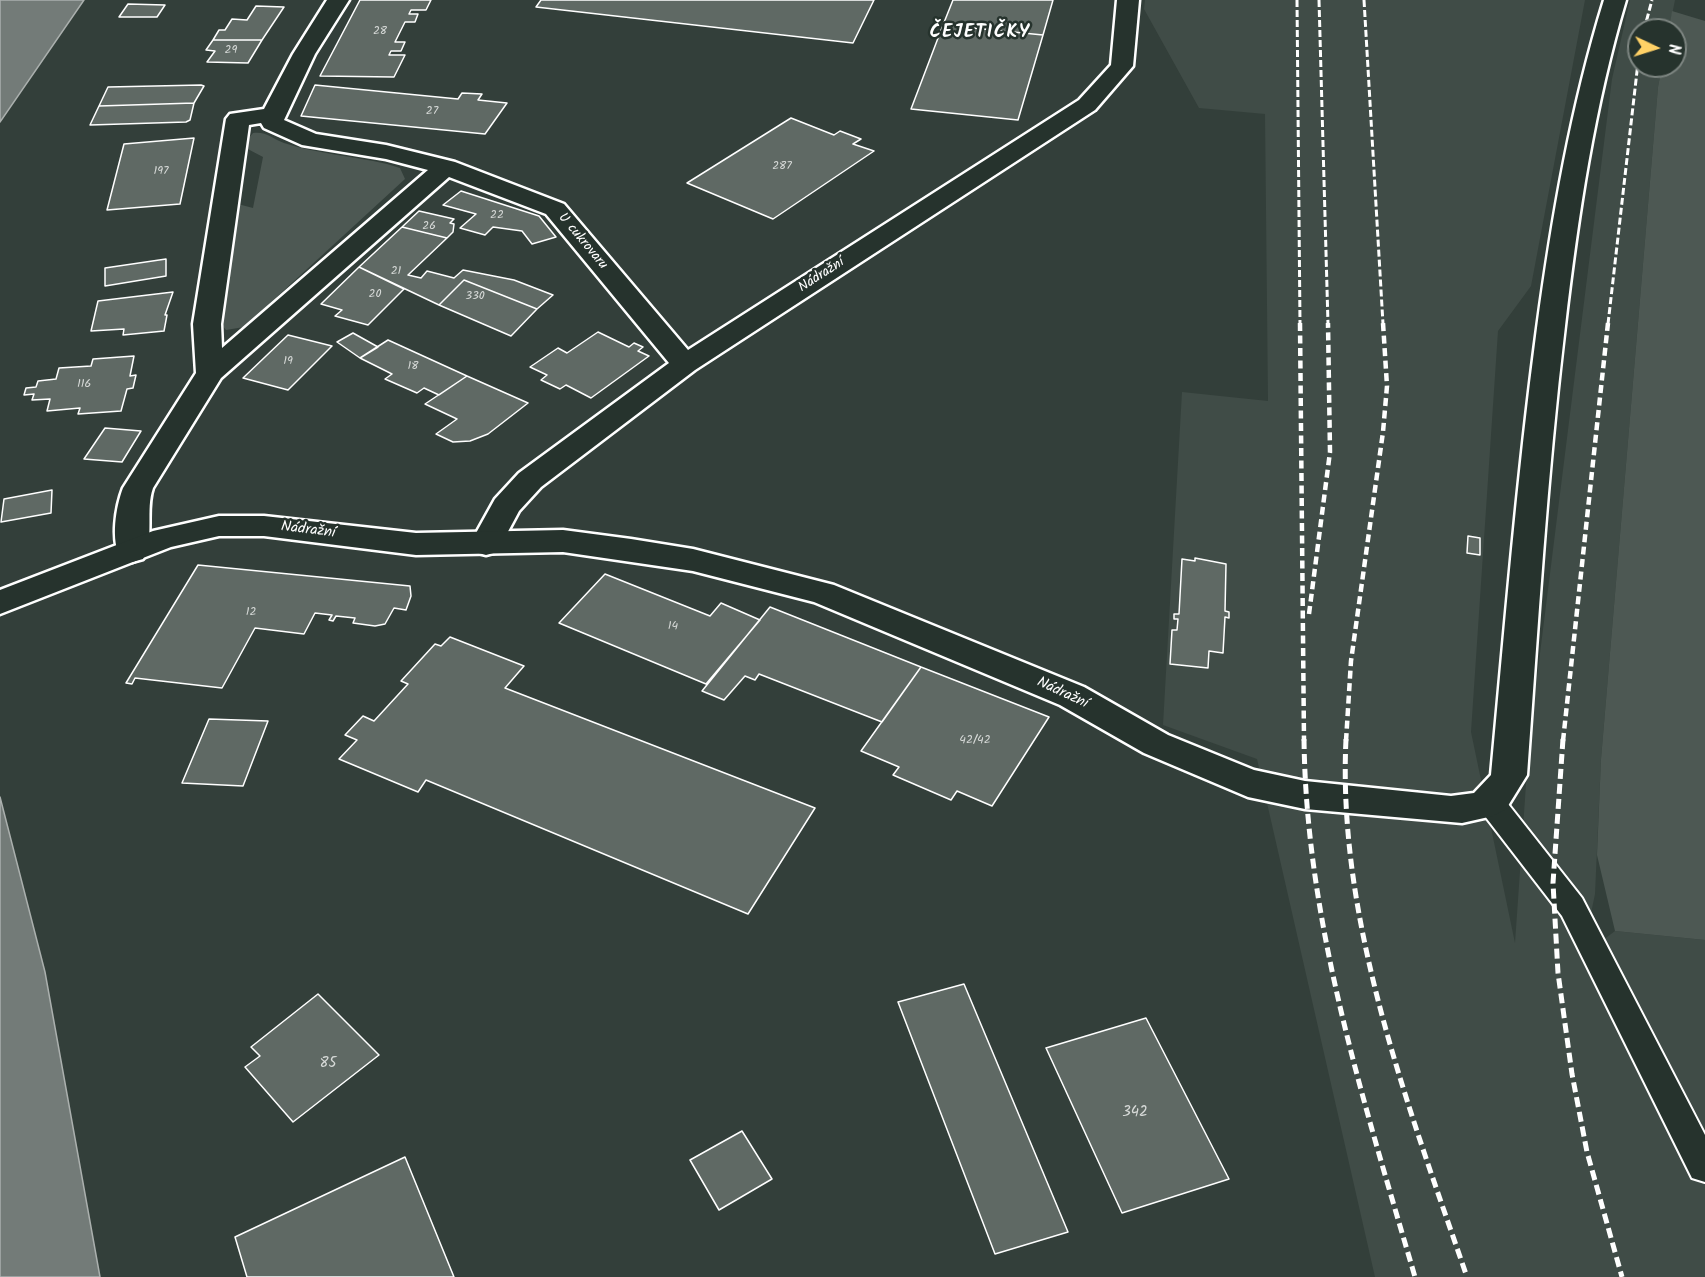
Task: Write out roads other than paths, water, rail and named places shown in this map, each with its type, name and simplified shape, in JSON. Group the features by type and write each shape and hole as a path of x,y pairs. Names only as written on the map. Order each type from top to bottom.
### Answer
{"street":[{"path":"210,373 207,324 238,119 272,115 304,54 338,0"},
{"name":"Nádražní","path":"486,544 506,506 530,480 685,364 1087,105 1122,66 1128,0"},
{"path":"1491,803 1502,792 1509,775 1538,431 1566,209 1599,52 1615,0"},
{"name":"U cukrovaru","path":"272,115 272,123 302,137 386,152 446,167 555,209 685,364"},
{"path":"132,550 133,502 138,488 210,373 446,167"},
{"name":"Nádražní","path":"0,603 132,550 196,530 242,525 416,544 563,541 631,550 693,560 823,593 1072,696 1156,744 1248,783 1305,795 1451,810 1473,809 1491,803"}],"lane":[{"path":"1491,803 1572,907 1704,1167"}],"railway":[{"path":"1297,0 1300,324"},
{"path":"1319,0 1328,324"},
{"path":"1364,0 1383,324"},
{"path":"1647,18 1652,0"},
{"path":"1608,324 1636,78"},
{"path":"1300,323 1304,741"},
{"path":"1309,614 1330,452 1328,323"},
{"path":"1346,741 1351,661 1383,432 1387,386 1383,323"},
{"path":"1563,741 1608,323"},
{"path":"1304,739 1307,808 1315,876 1327,944 1358,1078 1415,1277"},
{"path":"1563,739 1553,883 1558,973 1572,1074 1587,1152 1622,1277"},
{"path":"1346,741 1346,807 1353,876 1365,945 1381,1013 1401,1080 1467,1277"}],"district":[{"name":"ČEJETIČKY","path":"980,34"}]}
